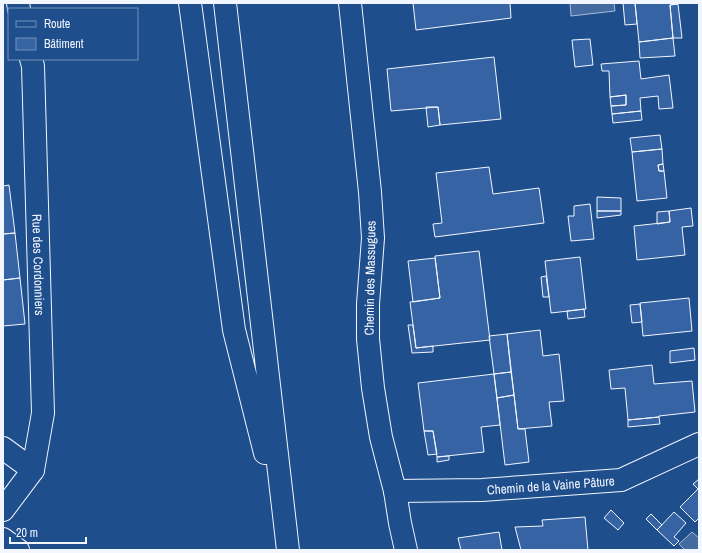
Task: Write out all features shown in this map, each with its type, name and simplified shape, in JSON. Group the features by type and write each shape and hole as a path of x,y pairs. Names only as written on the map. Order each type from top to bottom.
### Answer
{"street":[{"path":"190,3 234,330 287,544"},
{"path":"225,3 287,544"},
{"name":"Chemin des Massugues","path":"350,3 370,192 373,238 368,304 368,340 372,381 381,437 396,491 400,523 406,550"},
{"name":"Rue des Cordonniers","path":"31,60 33,66 43,413 33,470"},
{"name":"Chemin de la Vaine Pâture","path":"396,491 482,490 621,480 699,444"},
{"path":"3,448 33,470 3,510"},
{"path":"3,540 18,550"}],"water":[{"path":"570,3 614,3 615,11 571,16"},
{"path":"692,532 699,538 699,550 685,550 679,544"}],"building":[{"path":"413,3 510,3 511,18 416,30"},
{"path":"623,3 635,3 637,24 625,25"},
{"path":"635,3 678,3 670,5 673,38 639,42"},
{"path":"678,4 682,38 673,38 670,5"},
{"path":"673,38 675,56 640,58 639,42"},
{"path":"590,39 593,65 575,67 572,40"},
{"path":"494,57 501,119 440,125 438,107 391,111 387,69"},
{"path":"639,61 641,79 669,75 673,108 659,109 658,96 640,98 641,111 612,114 611,106 626,105 626,95 610,97 609,71 602,71 601,64"},
{"path":"626,95 626,105 611,106 610,97"},
{"path":"426,107 438,107 440,125 428,127"},
{"path":"641,111 642,120 613,123 612,114"},
{"path":"660,135 662,149 632,152 630,138"},
{"path":"662,149 663,164 658,165 659,171 664,171 667,198 637,201 632,152"},
{"path":"663,164 664,171 659,171 658,165"},
{"path":"489,167 493,194 539,188 544,223 435,237 433,224 442,223 436,173"},
{"path":"9,185 15,233 3,234 3,186"},
{"path":"597,197 621,198 621,211 597,211"},
{"path":"590,204 594,239 571,241 568,216 574,216 574,206"},
{"path":"691,208 693,226 682,227 685,255 637,260 634,226 670,222 669,211"},
{"path":"597,211 621,211 621,215 597,218"},
{"path":"669,211 670,222 657,224 657,212"},
{"path":"15,233 20,278 3,280 3,234"},
{"path":"479,251 490,340 416,348 410,302 440,298 435,256"},
{"path":"580,257 586,309 551,313 545,261"},
{"path":"435,258 440,298 413,302 408,261"},
{"path":"546,276 549,297 543,297 541,277"},
{"path":"20,278 25,324 3,326 3,280"},
{"path":"689,298 692,331 643,336 640,303"},
{"path":"640,304 642,322 632,323 630,305"},
{"path":"584,309 585,317 568,319 567,311"},
{"path":"408,325 413,325 416,348 433,346 433,352 412,353"},
{"path":"540,330 543,356 559,354 564,401 549,402 552,426 518,429 507,334"},
{"path":"507,334 511,372 494,374 489,336"},
{"path":"694,348 695,360 670,363 670,351"},
{"path":"652,365 654,384 692,381 695,412 628,420 625,388 611,389 609,370"},
{"path":"511,372 514,395 497,398 494,374"},
{"path":"494,374 500,425 481,427 484,452 437,457 433,431 424,431 418,383"},
{"path":"514,395 518,429 525,429 529,462 505,465 497,398"},
{"path":"659,417 660,424 628,427 628,420"},
{"path":"424,431 433,431 437,454 428,455"},
{"path":"449,456 449,460 437,462 437,457"},
{"path":"699,479 699,518 695,522 680,507 698,489 693,484"},
{"path":"611,510 624,523 618,530 604,518"},
{"path":"674,512 686,523 674,537 679,541 674,546 657,530"},
{"path":"651,514 662,525 657,530 646,519"},
{"path":"585,517 588,550 521,550 515,527 543,526 542,520"},
{"path":"499,532 502,550 461,550 458,538"}]}
